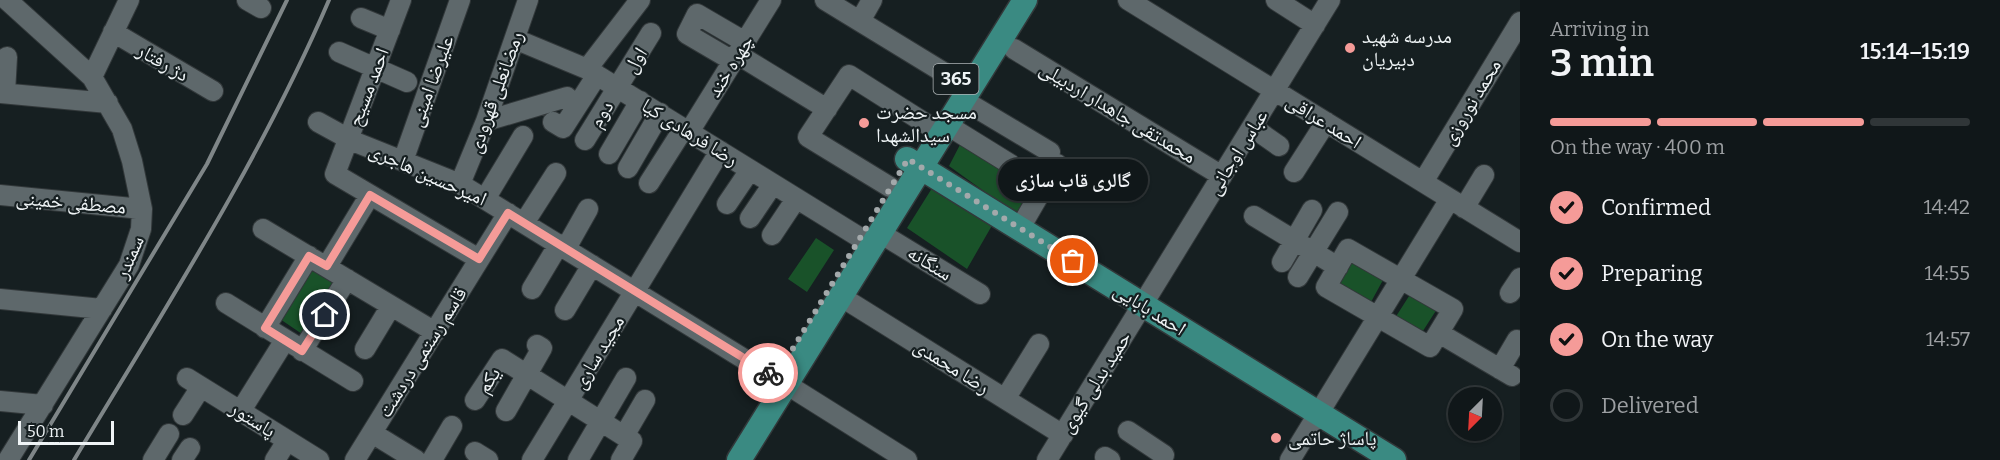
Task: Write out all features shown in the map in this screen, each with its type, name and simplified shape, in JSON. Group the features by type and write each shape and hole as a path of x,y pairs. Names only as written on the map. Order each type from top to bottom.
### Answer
{"main road":[{"name":"365","path":"739,460 780,381 959,90 1005,0"},
{"name":"365","path":"959,90 1025,0"},
{"name":"365","path":"724,460 840,296 870,235 890,187 914,163"},
{"name":"احمد بابایی","path":"914,163 1394,460"}],"street":[{"name":"سمندر","path":"7,0 92,77 122,129 132,160 142,209 141,229 136,250 129,265 8,460"},
{"path":"92,77 129,0"},
{"name":"احمد مسیح","path":"370,195 335,174 352,141 375,69 401,0"},
{"name":"علیرضا امینی","path":"402,161 460,0"},
{"name":"رمضانعلی قهرودی","path":"460,184 486,121 528,0"},
{"path":"553,122 563,128 592,72 640,0"},
{"name":"چهره خند","path":"649,183 687,130 771,0"},
{"path":"825,0 860,21 1054,158 1020,228"},
{"path":"860,21 873,0"},
{"name":"احمد عراقی","path":"1128,0 1520,242"},
{"path":"1276,0 1315,25"},
{"name":"عباس اوجانی","path":"1143,304 1330,0"},
{"path":"0,11 24,13"},
{"path":"361,18 390,30"},
{"name":"محمد نوروزی","path":"1423,182 1520,22"},
{"name":"دژ رفتار","path":"113,32 213,91"},
{"name":"اول","path":"618,87 651,33"},
{"name":"رضا فرهادی کیا","path":"515,39 592,72 796,199 870,235"},
{"name":"محمدتقی جاهدار اردبیلی","path":"1014,49 1222,176"},
{"path":"339,52 407,82"},
{"path":"738,53 827,109"},
{"path":"7,57 3,93 108,103"},
{"path":"890,187 808,137 849,75 1010,164"},
{"name":"دوم","path":"585,140 618,87"},
{"path":"486,121 567,97"},
{"path":"609,154 640,101"},
{"path":"628,168 660,113"},
{"name":"امیرحسین هاجری","path":"318,122 352,141 460,184 902,459"},
{"path":"1294,172 1326,122"},
{"path":"1252,127 1279,146"},
{"path":"485,199 523,136"},
{"name":"مجید ساری","path":"532,460 720,151"},
{"path":"727,204 750,170"},
{"name":"قاسم رستمی دردشت","path":"355,460 479,259 556,173"},
{"path":"1290,460 1400,279 1457,203 1484,176"},
{"path":"750,218 773,184"},
{"name":"مصطفی خمینی","path":"0,195 142,209"},
{"path":"327,266 370,195 479,259"},
{"path":"772,235 796,199"},
{"path":"532,289 588,209"},
{"path":"1282,262 1312,210"},
{"path":"1298,277 1338,212"},
{"path":"1254,216 1338,267"},
{"path":"263,229 435,332"},
{"name":"سنگانه","path":"870,235 980,294"},
{"path":"1443,342 1452,309 1348,249 1326,287 1431,347 1443,342 1506,373 1517,340"},
{"path":"265,328 309,256"},
{"path":"565,310 592,265"},
{"path":"240,412 347,279"},
{"name":"رضا محمدی","path":"840,296 1063,435"},
{"path":"0,299 102,309"},
{"path":"226,303 353,381"},
{"name":"حمید بدلی گیوی","path":"1047,460 1143,304"},
{"path":"365,349 391,306"},
{"path":"1005,399 1039,344"},
{"path":"506,411 542,348 537,345"},
{"name":"یکم","path":"475,400 501,359 527,375"},
{"path":"527,375 628,438"},
{"path":"578,460 626,378"},
{"name":"پاستور","path":"183,415 194,382 319,460"},
{"path":"621,460 645,400"},
{"path":"0,401 43,405"},
{"path":"432,460 452,426"},
{"path":"1128,431 1166,458"},
{"path":"372,433 393,454 416,460"},
{"path":"153,460 169,434"},
{"path":"275,460 287,441"}],"green space":[{"path":"964,137 1030,191 1017,215 949,166"},
{"path":"934,185 994,222 967,269 907,228"},
{"path":"816,238 834,250 807,292 788,279"},
{"path":"1346,259 1383,280 1371,302 1334,281"},
{"path":"307,266 337,285 305,336 277,317"},
{"path":"1411,293 1437,309 1421,334 1395,318"}],"railway":[{"path":"29,460 207,164 287,0"},
{"path":"74,460 242,177 273,119 329,0"}],"way so far":[{"path":"768,373 775,378 908,159 1073,261"}],"place":[{"name":"مدرسه شهید دبیریان","path":"1350,48"},
{"name":"مسجد حضرت سیدالشهدا","path":"864,123"},
{"name":"گالری قاب سازی","path":"1073,261"},
{"name":"پاساژ حاتمی","path":"1276,438"}],"route":[{"path":"325,315 302,351 265,328 309,256 327,266 370,195 479,259 508,213 768,373"}]}
